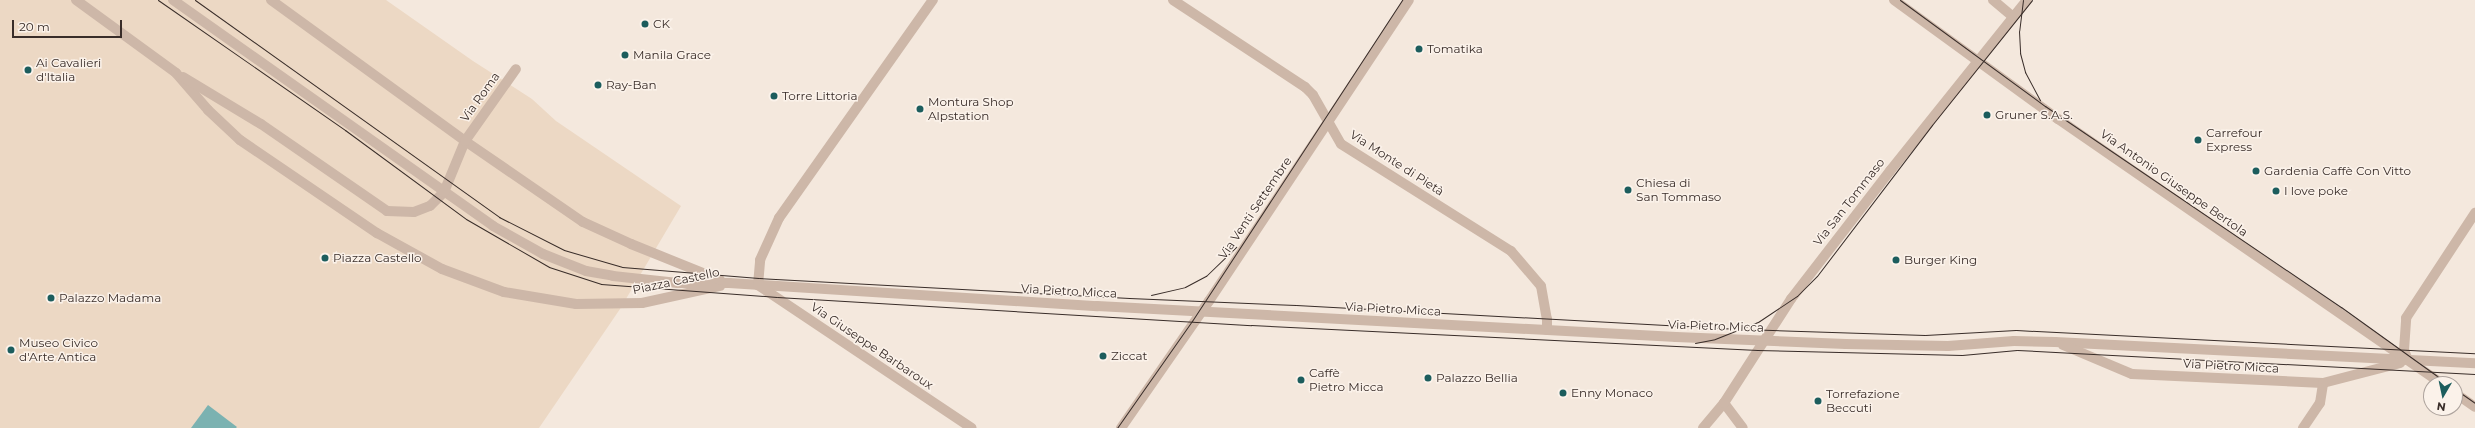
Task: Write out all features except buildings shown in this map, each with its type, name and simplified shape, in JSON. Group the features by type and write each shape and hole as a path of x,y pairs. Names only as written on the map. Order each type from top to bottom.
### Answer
{"street":[{"name":"Piazza Castello","path":"76,0 176,73 225,127 276,166 377,233 414,255 462,278 504,292 576,304 642,303 729,283"},
{"name":"Piazza Castello","path":"173,0 444,192 507,234 543,254 586,271 646,281 729,283"},
{"name":"Piazza Castello","path":"271,0 465,141 583,222 630,244 729,283"},
{"path":"758,285 760,260 779,218 933,0"},
{"name":"Via Monte di Pietà","path":"1173,0 1305,87 1313,95 1328,124 1341,144 1511,250 1541,286 1547,319 1547,330"},
{"name":"Via Venti Settembre","path":"1120,428 1202,311 1328,124 1409,0"},
{"name":"Via Antonio Giuseppe Bertola","path":"1894,0 2058,119 2431,376"},
{"path":"1993,0 2013,17"},
{"name":"Via San Tommaso","path":"1703,428 1724,403 1791,299 1880,183 2027,0"},
{"name":"Via Roma","path":"444,192 465,141 516,69"},
{"path":"176,73 261,124 387,210 406,212 423,210 434,203 444,192"},
{"path":"2408,360 2404,350 2406,318 2475,213"},
{"name":"Via Pietro Micca","path":"729,283 1202,311 1764,341 1948,346 2014,341 2055,342 2475,363"},
{"name":"Via Giuseppe Barbaroux","path":"758,285 972,428"},
{"name":"Via Pietro Micca","path":"2055,342 2132,374 2323,384 2408,360"},
{"path":"2303,428 2320,403 2323,384"},
{"path":"2463,399 2475,407"},
{"path":"1724,403 1743,428"}],"shaded area":[{"name":"Piazza Castello","path":"0,0 386,0 473,61 532,99 556,121 681,206 620,309 539,428 0,428"}],"water":[{"path":"208,405 237,427 191,428"}],"tram line":[{"path":"158,0 345,130 466,219 549,267 601,284 777,297 1251,325 1757,350 1962,355 2017,350 2475,374"},
{"path":"195,0 499,217 564,250 622,267 759,278 1743,329 1925,335 2016,330 2475,353"},
{"path":"1117,428 1192,321 1402,0"},
{"path":"1900,0 2045,106 2341,307 2437,376"},
{"path":"2023,0 2019,31 2020,53 2025,72 2040,100"},
{"path":"1695,343 1715,339 1758,322 1797,296 1817,276 1932,125 2032,0"},
{"path":"1151,295 1185,287 1206,276 1236,247"},
{"path":"2463,395 2475,403"}],"place":[{"name":"CK","path":"645,24"},
{"name":"Tomatika","path":"1419,49"},
{"name":"Manila Grace","path":"625,55"},
{"name":"Ai Cavalieri d'Italia","path":"28,70"},
{"name":"Ray-Ban","path":"598,85"},
{"name":"Torre Littoria","path":"774,96"},
{"name":"Montura Shop Alpstation","path":"920,109"},
{"name":"Gruner S.A.S.","path":"1987,115"},
{"name":"Carrefour Express","path":"2198,140"},
{"name":"Gardenia Caffè Con Vitto","path":"2256,171"},
{"name":"Chiesa di San Tommaso","path":"1628,190"},
{"name":"I love poke","path":"2276,191"},
{"name":"Piazza Castello","path":"325,258"},
{"name":"Burger King","path":"1896,260"},
{"name":"Palazzo Madama","path":"51,298"},
{"name":"Museo Civico d'Arte Antica","path":"11,350"},
{"name":"Ziccat","path":"1103,356"},
{"name":"Palazzo Bellia","path":"1428,378"},
{"name":"Caffè Pietro Micca","path":"1301,380"},
{"name":"Enny Monaco","path":"1563,393"},
{"name":"Torrefazione Beccuti","path":"1818,401"}]}
